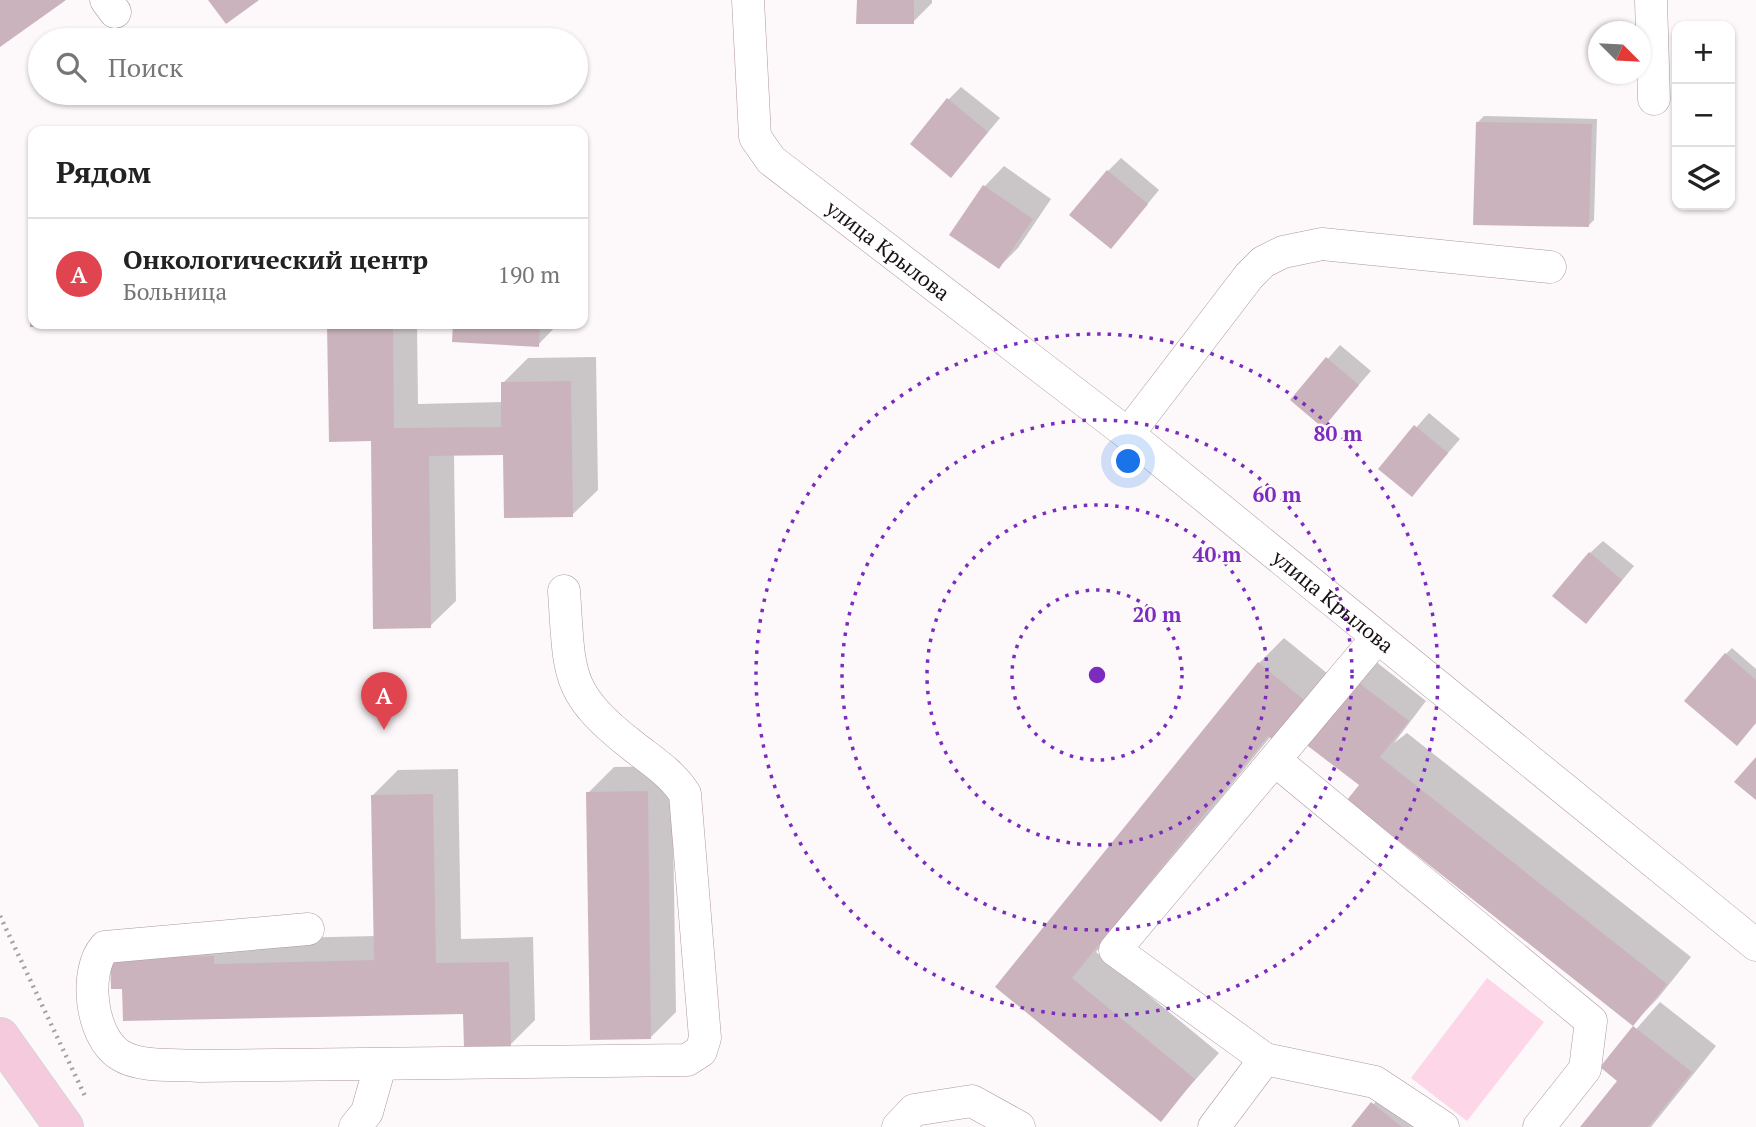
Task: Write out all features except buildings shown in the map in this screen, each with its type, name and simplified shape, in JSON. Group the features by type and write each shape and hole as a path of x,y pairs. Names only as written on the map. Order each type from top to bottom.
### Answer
{"main road":[{"path":"0,1037 76,1115"}],"street":[{"name":"улица Крылова","path":"748,0 755,136 771,160 1128,434 1376,639 1756,944"},
{"path":"1651,0 1654,99"},
{"path":"1128,434 1249,275 1263,262 1283,252 1322,244 1550,267"},
{"path":"308,929 105,947 98,955 94,975 98,1023 119,1055 136,1061 200,1066 380,1066 687,1060 701,1051 705,1038 685,794 667,773 590,709 574,683 568,651 564,591"},
{"path":"1376,639 1115,950 1265,1059 1375,1082 1443,1127"},
{"path":"1276,761 1591,1021 1585,1069 1539,1127"},
{"path":"1214,1127 1265,1059"},
{"path":"355,1127 367,1112 380,1066"},
{"path":"898,1127 914,1110 972,1101 1019,1127"}],"path":[{"path":"0,916 76,1115"}],"shaded area":[{"path":"1487,978 1544,1022 1467,1121 1411,1078"}],"place":[{"name":"Онкологический центр","path":"384,730"}]}
